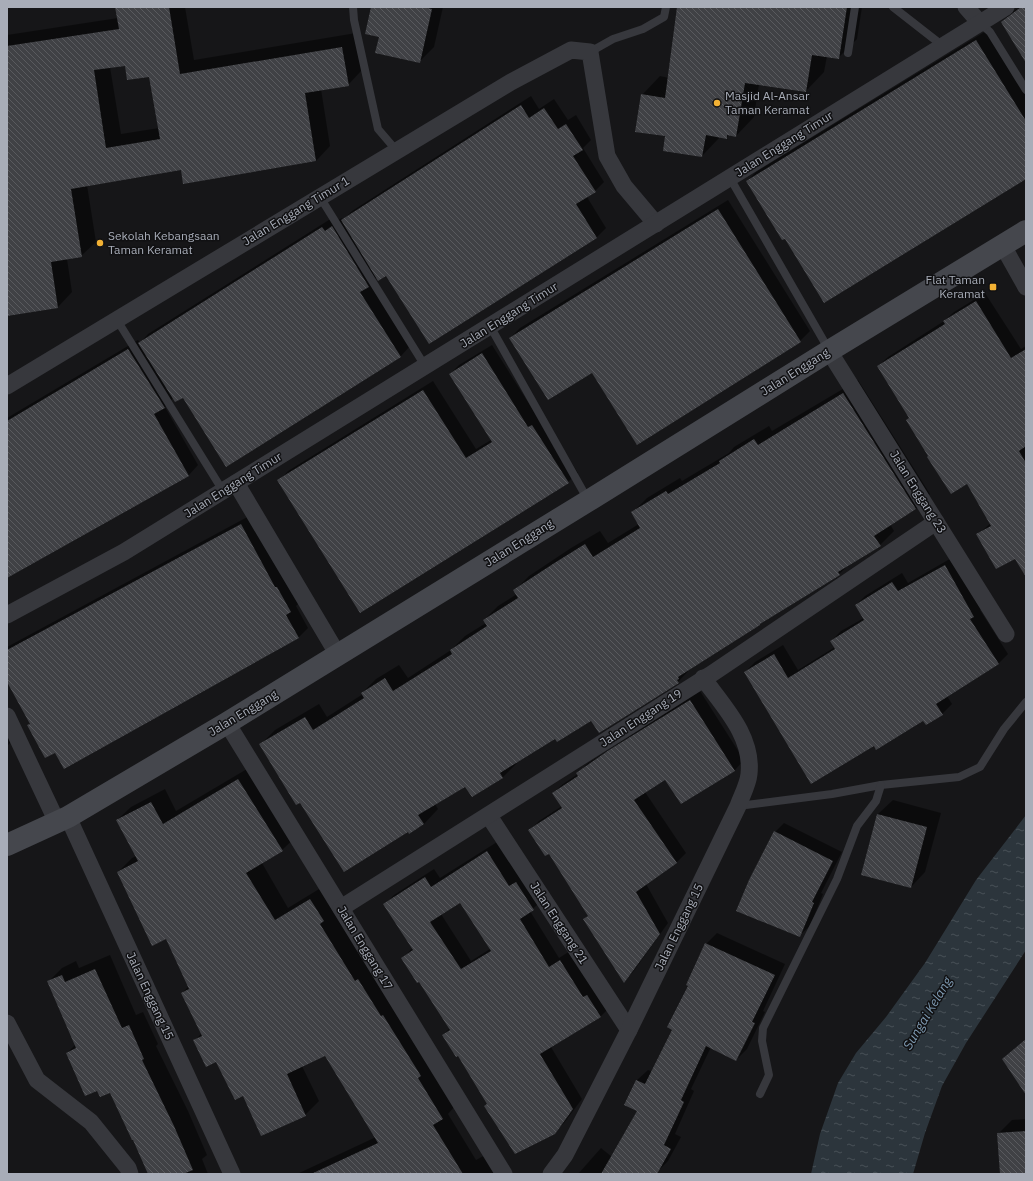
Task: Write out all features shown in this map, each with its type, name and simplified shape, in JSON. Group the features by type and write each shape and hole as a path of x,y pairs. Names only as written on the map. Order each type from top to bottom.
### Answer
{"main road":[{"name":"Jalan Enggang","path":"7,845 63,820 227,723 588,501 829,350 1026,231"}],"street":[{"path":"966,7 980,23"},
{"name":"Jalan Enggang Timur","path":"7,615 124,552 1006,7"},
{"name":"Jalan Enggang Timur 1","path":"7,386 511,82 571,50 590,52"},
{"path":"590,52 608,156 624,186 656,224"},
{"path":"1003,246 1026,287"},
{"name":"Jalan Enggang 23","path":"829,350 1006,634"},
{"path":"229,487 338,655"},
{"name":"Jalan Enggang 19","path":"341,908 489,816 703,678 936,522"},
{"name":"Jalan Enggang 15","path":"551,1174 565,1155 629,1030 738,806 750,776 749,753 742,732 703,678"},
{"path":"7,716 63,820"},
{"name":"Jalan Enggang 17","path":"227,723 504,1174"},
{"name":"Jalan Enggang 21","path":"489,816 629,1030"},
{"name":"Jalan Enggang 15","path":"63,820 232,1174"},
{"path":"7,1023 37,1080 91,1122 128,1168 130,1174"}],"lane":[{"path":"353,7 354,20 378,129 396,150"},
{"path":"590,52 612,40 643,29 664,16 666,7"},
{"path":"848,53 854,7"},
{"path":"892,7 943,46"},
{"path":"980,23 990,32 1026,90"},
{"path":"730,178 829,350"},
{"path":"320,197 425,366"},
{"path":"117,320 229,487"},
{"path":"490,326 588,501"},
{"path":"738,806 832,794 881,785 959,777 980,767 1004,729 1026,702"},
{"path":"760,1094 769,1075 762,1041 763,1028 837,879 857,826 876,801 881,785"}],"water":[{"name":"Sungai Kelang","path":"1026,815 1026,950 966,1043 942,1086 925,1133 913,1174 811,1174 820,1134 838,1083 856,1053 886,1017 925,963 976,880"}],"building":[{"path":"115,7 169,7 180,74 342,47 349,86 305,93 316,161 183,184 181,170 71,189 82,257 51,262 58,308 7,316 7,46 119,29","holes":["125,66 127,80 149,77 160,139 106,148 94,70"]},
{"path":"371,7 422,7 432,9 420,63 375,53 379,37 365,34"},
{"path":"677,7 847,7 839,59 812,55 806,92 745,83 736,137 727,135 727,139 706,135 702,157 663,151 665,136 635,132 641,94 665,98"},
{"path":"1021,7 1026,7 1026,63 1001,22"},
{"path":"976,40 1026,121 1026,179 824,303 785,239 782,240 746,181"},
{"path":"521,105 529,118 544,108 558,129 566,124 583,150 573,156 596,192 576,204 597,238 429,344 386,276 378,281 341,220"},
{"path":"718,209 801,342 637,445 592,373 548,400 509,338"},
{"path":"332,226 369,287 360,292 401,357 226,467 183,398 175,402 138,343 322,227 325,231"},
{"path":"976,301 1011,358 1026,349 1026,446 1019,451 1026,463 1026,577 1015,559 996,569 976,534 991,526 967,484 951,494 927,457 928,456 906,420 909,418 877,366 945,324 943,321"},
{"path":"128,349 165,408 154,414 189,476 7,578 7,421"},
{"path":"482,353 528,427 532,425 569,483 360,613 277,480 423,390 466,458 492,442 449,374"},
{"path":"843,393 916,509 874,536 881,546 838,572 840,575 678,677 679,679 677,680 679,683 599,733 591,721 557,742 555,739 500,773 503,778 472,797 465,787 418,815 424,824 409,834 408,832 344,872 300,803 296,805 259,744 305,717 313,730 364,698 361,693 385,678 393,691 452,654 450,650 487,626 483,620 518,598 513,590 585,544 593,557 640,528 631,512 666,491 668,494 720,463 719,461 754,439 758,445"},
{"path":"241,524 275,587 277,587 291,612 286,615 299,638 64,769 55,753 45,758 27,725 30,724 7,682 7,650"},
{"path":"945,565 974,617 970,619 999,664 936,704 943,715 926,725 923,721 876,750 874,746 811,784 744,672 774,654 788,678 835,649 830,641 864,620 855,605 892,582 898,591"},
{"path":"690,700 735,771 681,804 665,780 634,800 677,863 636,892 660,934 624,983 583,919 588,916 549,854 545,856 528,830 562,808 552,793 578,776 576,773 609,750"},
{"path":"238,779 283,851 246,873 275,920 310,899 324,921 320,924 355,981 358,979 381,1016 383,1015 421,1076 418,1078 443,1119 433,1125 463,1174 311,1174 378,1143 325,1056 287,1074 306,1116 261,1136 243,1096 235,1100 216,1062 206,1067 193,1040 202,1036 181,993 189,989 166,939 152,946 117,872 138,861 116,820 151,802 163,824"},
{"path":"877,814 927,827 911,888 861,875"},
{"path":"774,831 833,861 812,902 814,903 800,937 736,911 749,880"},
{"path":"487,851 509,886 516,882 534,910 520,919 549,967 560,960 583,997 587,995 601,1017 540,1054 573,1109 555,1134 515,1154 484,1106 487,1104 458,1056 456,1057 442,1035 450,1030 419,982 417,983 401,958 413,950 383,904 425,877 431,887","holes":["460,903 491,951 461,969 430,922"]},
{"path":"705,943 775,975 752,1022 755,1023 736,1061 706,1046 681,1100 684,1102 664,1145 671,1149 657,1174 601,1174 637,1111 624,1105 636,1080 645,1084 672,1030 667,1027 688,986 686,985"},
{"path":"95,969 122,1028 129,1025 144,1059 142,1060 174,1126 193,1170 183,1174 148,1174 110,1093 100,1097 97,1091 85,1096 66,1053 76,1048 47,981 62,975 65,982"},
{"path":"1026,1039 1026,1095 1002,1059"},
{"path":"1026,1131 1026,1174 1000,1174 997,1133"}],"place":[{"name":"Masjid Al-Ansar Taman Keramat","path":"717,103"},
{"name":"Sekolah Kebangsaan Taman Keramat","path":"100,243"},
{"name":"Flat Taman Keramat","path":"993,287"}]}
